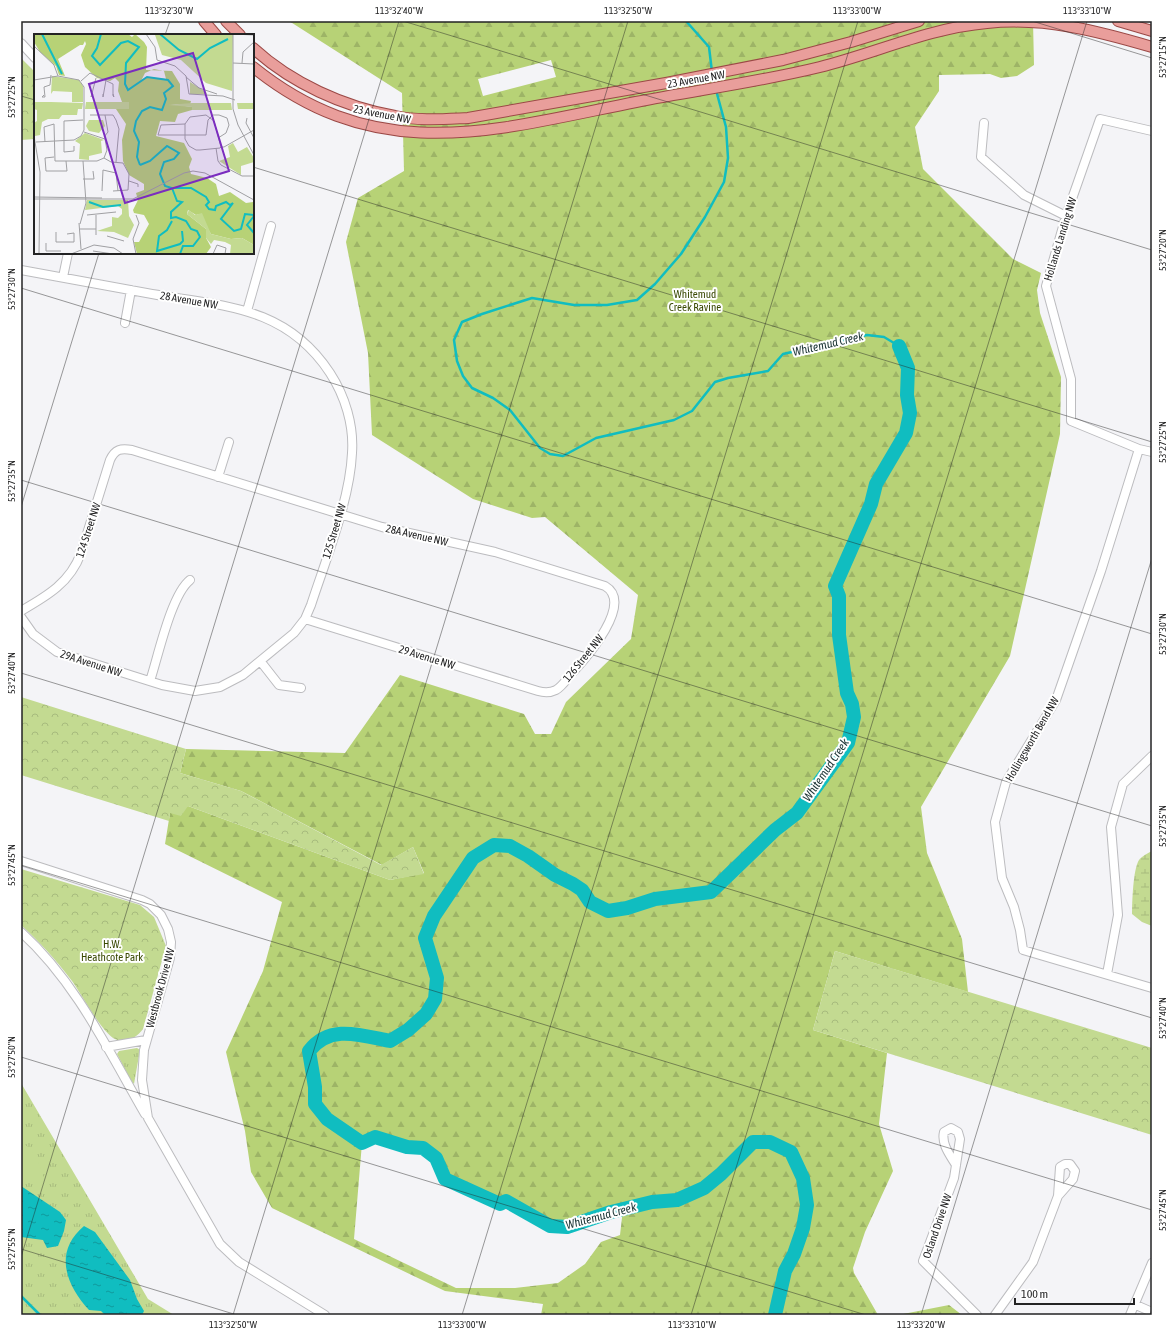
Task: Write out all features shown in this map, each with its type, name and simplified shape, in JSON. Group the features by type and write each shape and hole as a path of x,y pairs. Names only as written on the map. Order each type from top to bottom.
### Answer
{"main road":[{"path":"204,21 215,34"},
{"path":"226,21 239,34"},
{"name":"23 Avenue NW","path":"254,49 280,70 344,103 396,117 436,119 468,118 666,83 746,67 820,51 919,21"},
{"name":"23 Avenue NW","path":"254,68 271,82 295,96 340,117 395,131 435,134 511,128 670,95 747,82 821,67 932,33 987,22 1031,21 1074,26 1152,47"},
{"path":"1118,21 1152,31"}],"street":[{"path":"21,43 34,57"},
{"name":"Hollands Landing NW","path":"1152,131 1100,119 1066,216 1046,286 1071,379 1071,421 1139,449 1152,452"},
{"path":"984,123 981,157 1024,195 1066,216"},
{"path":"247,311 271,226"},
{"path":"63,278 68,254"},
{"name":"28 Avenue NW","path":"21,270 247,311 275,321 300,338"},
{"path":"125,323 132,290"},
{"name":"125 Street NW","path":"212,689 235,680 261,662 294,633 305,619 312,605 350,478 353,452 348,414 335,380 320,359 300,338"},
{"path":"218,477 229,442"},
{"name":"Hollingsworth Bend NW","path":"1139,449 1100,571 1056,700 1006,782 995,822 1002,878 1014,908 1020,930 1023,950 1152,988"},
{"name":"28A Avenue NW","path":"117,450 132,450 391,530 495,552 605,586 614,594"},
{"name":"124 Street NW","path":"21,611 53,592 75,568 110,460 117,450"},
{"path":"150,681 173,607 184,586 190,580"},
{"name":"126 Street NW","path":"550,692 559,687 601,638 614,604 614,594"},
{"name":"29A Avenue NW","path":"21,617 33,634 57,652 150,681 186,690 212,689"},
{"name":"29 Avenue NW","path":"305,619 538,691 550,692"},
{"path":"261,662 279,685 301,688"},
{"path":"1107,974 1118,915 1111,827 1123,784 1152,756"},
{"name":"Westbrook Drive NW","path":"21,862 134,896 150,904 161,915 170,935 171,951 146,1040 142,1080 148,1118"},
{"name":"Westbrook Drive NW","path":"21,932 41,952 67,984 148,1118 220,1244 232,1257 248,1268 325,1315"},
{"path":"106,1047 146,1040"},
{"name":"Osland Drive NW","path":"956,1165 954,1178 923,1261 977,1315"},
{"path":"995,1315 1033,1262 1058,1196"},
{"path":"1130,1315 1136,1305 1152,1263"},
{"path":"1136,1305 1152,1312"}],"green space":[{"name":"Whitemud Creek Ravine","path":"289,21 1033,21 1034,65 1017,76 1001,78 990,74 939,75 939,91 915,127 923,169 1013,259 1041,273 1037,290 1040,313 1061,377 1060,434 1010,656 921,807 927,853 962,939 968,992 835,951 813,1030 887,1053 879,1124 893,1171 865,1232 853,1268 854,1273 878,1315 541,1315 543,1304 445,1291 272,1208 251,1172 245,1131 226,1052 263,971 282,902 165,844 170,813 188,806 390,880 424,873 413,847 382,865 241,791 180,773 186,749 345,753 400,675 524,714 535,734 551,734 566,702 631,639 638,595 545,517 532,518 473,499 372,435 368,353 346,242 358,198 404,171 402,93","holes":["551,60 556,77 483,96 478,79","375,1137 407,1146 423,1148 436,1158 445,1179 500,1204 506,1202 550,1226 567,1227 623,1209 620,1235 601,1242 585,1264 558,1283 515,1288 456,1288 354,1239 362,1143"]},
{"path":"21,58 34,71 34,139 21,140"},
{"path":"21,697 186,749 180,773 241,791 381,865 413,847 424,874 390,880 188,806 181,816 170,813 169,821 21,775"},
{"path":"1152,851 1152,926 1142,922 1132,914 1133,886 1137,864 1142,857"},
{"name":"H.W. Heathcote Park","path":"21,869 140,905 154,917 166,946 143,1029 138,1035 127,1041 119,1041 110,1035 98,1022 66,973 21,925"},
{"path":"835,951 1152,1048 1152,1135 813,1030"},
{"path":"137,1048 140,1050 134,1084 117,1054 119,1051"},
{"path":"21,1083 148,1299 174,1315 21,1315"},
{"path":"21,1142 29,1148 38,1162 44,1178 41,1182 27,1180 23,1176 20,1163"},
{"path":"949,1305 962,1315 898,1315"}],"water":[{"path":"21,1186 60,1212 66,1220 64,1231 58,1246 47,1248 43,1240 21,1237"},
{"path":"84,1226 95,1232 130,1280 137,1299 144,1311 142,1315 105,1315 101,1311 89,1310 74,1290 66,1268 66,1257 68,1247 74,1236"}],"waterway":[{"name":"Whitemud Creek","path":"686,21 709,47 712,72"},
{"name":"Whitemud Creek","path":"716,90 726,127 728,158 724,182 705,217 681,254 655,284 637,300 607,305 574,305 532,298 462,322 454,340 457,361 463,376 472,388 493,398 510,410 540,448 550,454 563,456 596,438 674,420 692,411 715,382 728,378 768,371 783,354 867,335 884,337 899,346"},
{"name":"Whitemud Creek","path":"775,1315 785,1271 794,1254 803,1228 807,1205 803,1178 791,1152 770,1142 753,1142 721,1174 704,1188 677,1200 652,1202 611,1212 567,1227 550,1226 506,1201 500,1204 445,1179 436,1158 423,1148 407,1147 375,1137 362,1143 327,1119 315,1104 315,1087 309,1051 326,1037 336,1034 357,1034 390,1041 408,1030 426,1014 435,999 437,978 425,938 434,916 473,858 494,845 510,846 528,856 555,875 582,890 590,902 608,911 627,908 655,899 711,892 775,830 797,813 848,743 854,717 852,704 847,693 839,635 839,596 835,586 871,504 876,484 906,433 910,413 907,395 908,368 899,346"},
{"path":"21,1296 40,1315"}]}
